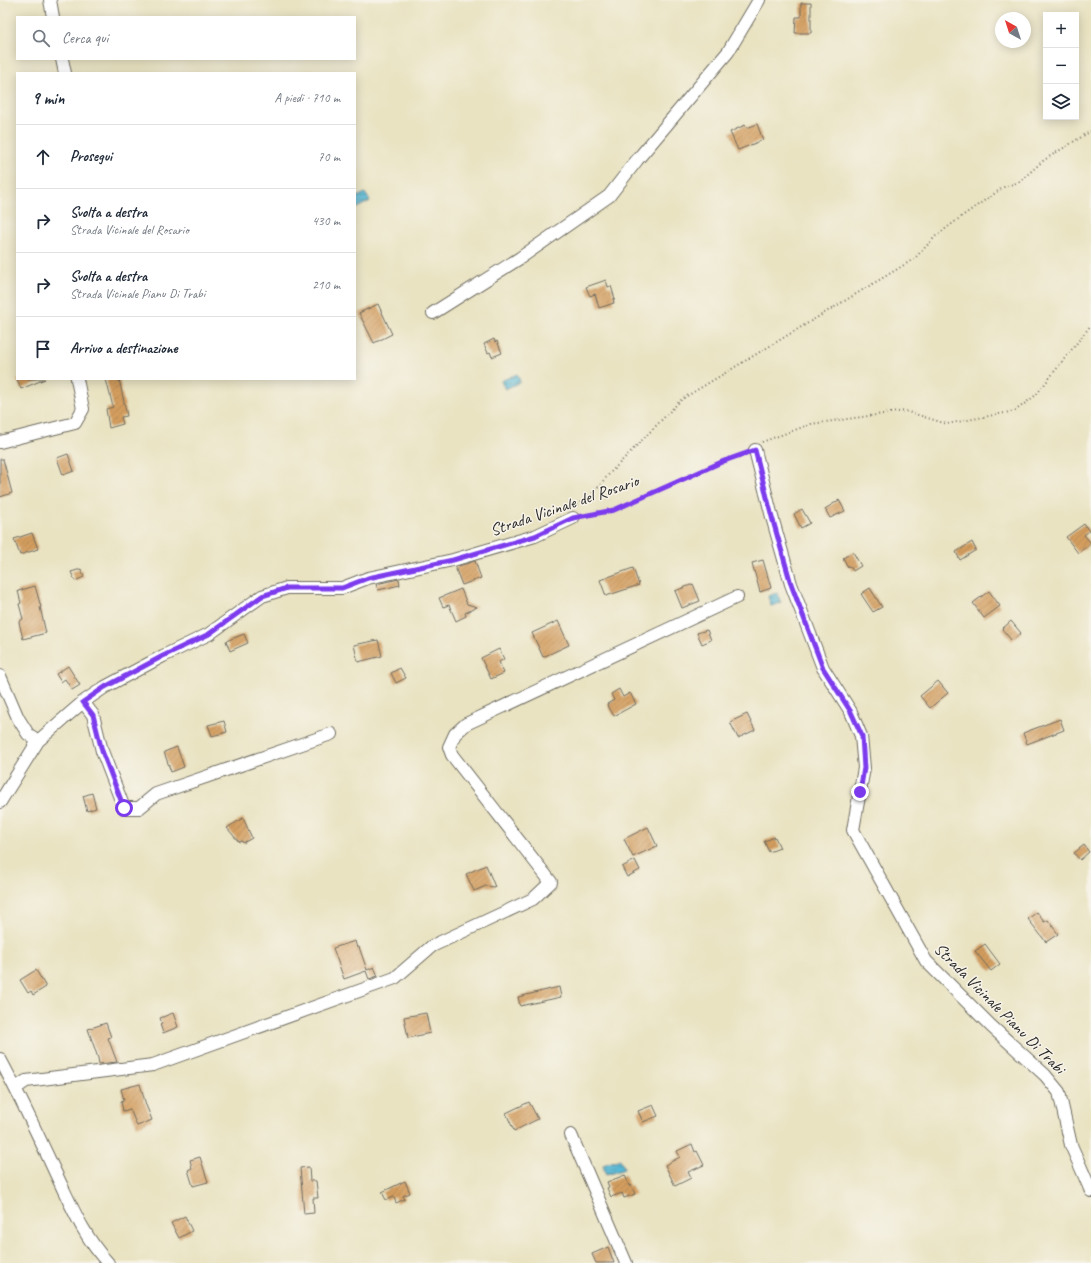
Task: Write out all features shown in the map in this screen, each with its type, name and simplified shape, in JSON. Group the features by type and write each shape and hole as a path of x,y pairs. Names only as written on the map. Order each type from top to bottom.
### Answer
{"street":[{"path":"50,0 53,16"},
{"path":"433,312 520,258 609,196 637,160 728,52 758,0"},
{"path":"62,60 65,72"},
{"path":"0,442 75,424 83,409 77,380"},
{"name":"Strada Vicinale Pianu Di Trabi","path":"755,450 791,584 823,668 851,712 862,736 864,768 852,830 926,962 991,1026 1045,1075 1059,1092 1071,1145 1091,1191"},
{"name":"Strada Vicinale del Rosario","path":"0,802 38,741 83,702 105,687 163,656 209,634 262,596 287,588 342,588 368,578 453,560 535,536 572,513"},
{"path":"16,1088 26,1081 153,1065 395,978 432,946 532,899 551,882 452,756 449,747 455,734 466,724 737,597"},
{"path":"0,676 18,718 28,734 38,741"},
{"path":"83,702 93,715 102,751 124,808 139,808 156,794 331,734"},
{"path":"0,1059 16,1088 75,1214 97,1251 108,1263"},
{"path":"571,1135 626,1263"}],"path":[{"path":"572,513 682,399 914,259 936,236 965,214 1004,187 1019,182 1044,160 1091,131"},
{"name":"Strada Vicinale del Rosario","path":"572,513 614,510 724,461 755,450 760,443 811,424 905,411 947,424 1015,411 1036,395 1091,325"}],"water":[{"path":"365,193 370,201 356,208 356,198"},
{"path":"517,374 520,382 505,389 501,381"},
{"path":"777,593 781,603 771,606 768,596"},
{"path":"620,1159 624,1169 606,1175 603,1165"}],"building":[{"path":"801,3 811,3 811,33 795,33 796,17 801,17"},
{"path":"757,124 763,140 738,150 730,132 745,125 747,128"},
{"path":"606,280 608,287 611,286 615,299 613,299 614,303 599,308 595,294 590,296 586,287"},
{"path":"378,304 392,334 374,343 359,313"},
{"path":"494,339 495,342 497,341 502,353 492,357 490,352 488,353 484,344"},
{"path":"17,380 43,380 21,389"},
{"path":"106,380 119,380 127,416 121,417 123,424 109,428 106,409 113,407"},
{"path":"68,454 74,471 63,475 57,458"},
{"path":"0,459 3,459 12,493 0,497"},
{"path":"839,500 845,511 830,518 825,509"},
{"path":"802,509 810,523 801,528 794,514"},
{"path":"1084,524 1089,531 1084,535 1091,543 1078,553 1066,537"},
{"path":"32,533 38,549 20,555 14,539"},
{"path":"972,542 976,550 960,560 956,552"},
{"path":"853,552 861,566 853,571 850,566 848,567 843,558"},
{"path":"763,560 771,588 760,592 752,563"},
{"path":"475,561 481,578 462,585 455,567"},
{"path":"633,568 639,585 606,596 600,580"},
{"path":"81,569 84,577 75,581 71,572"},
{"path":"399,579 400,585 378,590 376,584"},
{"path":"693,584 700,601 682,608 675,591"},
{"path":"35,586 46,633 23,639 19,622 23,619 19,604 21,603 18,591"},
{"path":"870,588 882,607 873,612 861,594"},
{"path":"461,589 467,604 477,607 465,613 466,616 456,621 449,605 443,607 439,598"},
{"path":"989,591 1000,606 984,618 973,603"},
{"path":"558,621 569,645 543,657 532,633"},
{"path":"1011,621 1021,633 1012,641 1002,629"},
{"path":"707,630 711,640 702,644 697,633"},
{"path":"244,634 248,643 230,651 226,641"},
{"path":"378,640 382,656 358,662 354,645"},
{"path":"499,649 504,659 499,662 504,673 491,679 481,658"},
{"path":"68,666 80,685 72,690 65,679 61,682 56,674"},
{"path":"400,668 406,678 396,683 391,673"},
{"path":"938,681 948,693 930,708 920,696"},
{"path":"619,689 623,697 630,693 636,704 614,716 607,704 614,700 611,694"},
{"path":"747,714 755,730 738,738 730,722"},
{"path":"1060,719 1064,730 1027,744 1023,733"},
{"path":"224,721 227,732 212,736 208,725"},
{"path":"177,747 184,767 171,772 164,752"},
{"path":"92,793 96,808 87,811 83,796"},
{"path":"243,818 252,838 243,843 242,841 239,842 227,828"},
{"path":"648,827 657,846 633,857 624,839"},
{"path":"775,837 780,848 769,852 764,841"},
{"path":"1084,845 1089,852 1080,860 1074,853"},
{"path":"635,860 640,870 627,877 622,867"},
{"path":"486,865 495,887 486,886 474,891 466,874"},
{"path":"1037,912 1044,922 1048,920 1058,934 1046,942 1028,919"},
{"path":"355,941 357,948 359,947 367,970 374,967 378,976 369,979 366,971 344,979 333,948"},
{"path":"985,944 1000,964 991,971 975,951"},
{"path":"36,970 46,987 33,995 31,991 28,993 20,980"},
{"path":"559,987 561,997 520,1006 518,997"},
{"path":"173,1013 178,1027 163,1033 160,1018"},
{"path":"426,1013 430,1033 408,1038 404,1017"},
{"path":"106,1023 111,1037 108,1038 117,1062 99,1064 88,1029"},
{"path":"140,1084 152,1120 137,1126 130,1109 123,1111 121,1101 124,1100 121,1089"},
{"path":"529,1102 538,1119 514,1131 506,1113"},
{"path":"653,1105 658,1116 643,1122 638,1111"},
{"path":"692,1144 695,1152 697,1151 704,1165 688,1172 691,1178 675,1186 665,1165 680,1157 677,1151"},
{"path":"200,1157 208,1182 193,1186 188,1170 192,1168 190,1160"},
{"path":"309,1167 310,1181 316,1181 318,1198 313,1198 314,1213 304,1214 300,1168"},
{"path":"625,1175 629,1186 631,1185 635,1194 624,1198 622,1193 611,1197 607,1188 609,1187 607,1182"},
{"path":"405,1181 410,1193 403,1196 405,1199 396,1203 394,1197 386,1200 382,1192"},
{"path":"185,1216 192,1231 179,1238 171,1223"},
{"path":"608,1247 614,1263 596,1263 592,1254"}],"route":[{"path":"124,808 102,751 93,715 83,702 105,687 163,656 209,634 262,596 287,588 342,588 368,578 453,560 535,536 573,518 614,510 724,461 755,450 791,584 823,668 851,712 862,736 864,768 860,792"}]}
